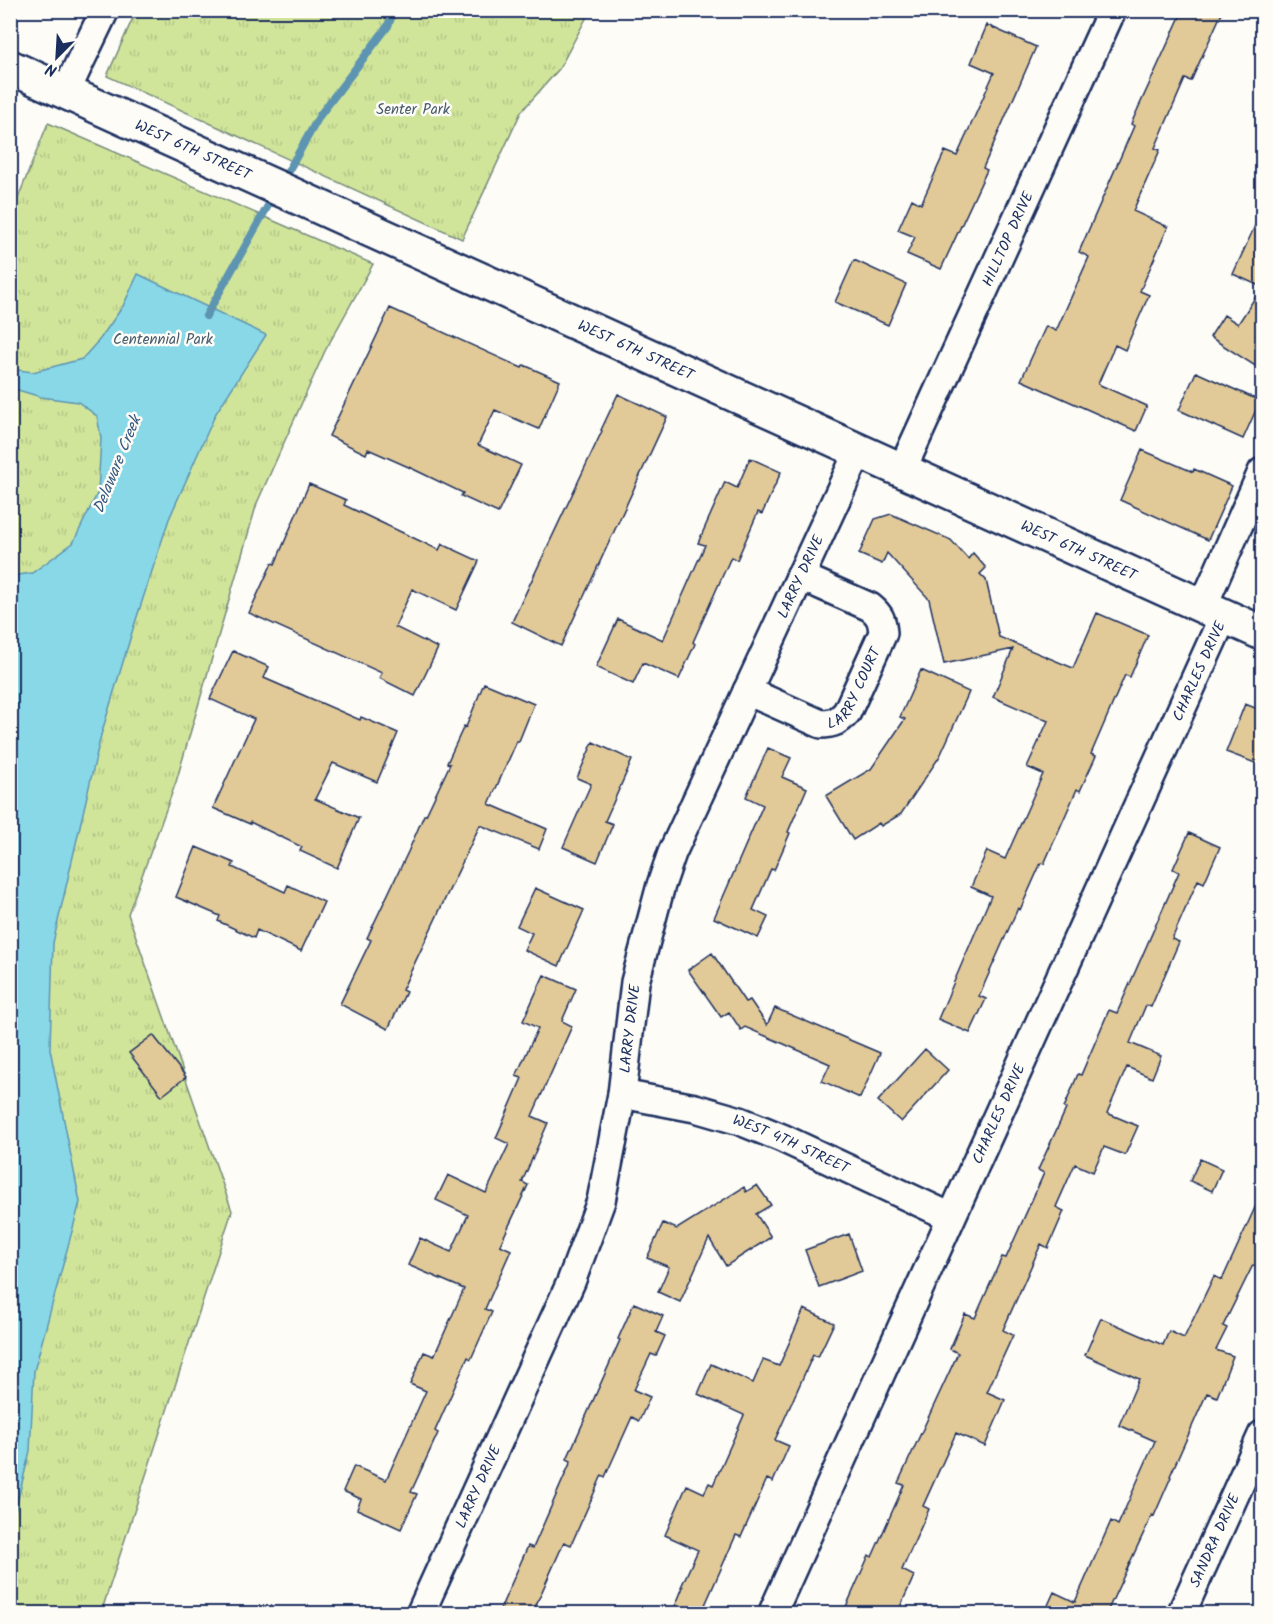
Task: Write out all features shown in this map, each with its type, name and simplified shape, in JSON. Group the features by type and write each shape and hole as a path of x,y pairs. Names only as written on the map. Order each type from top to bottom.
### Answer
{"street":[{"path":"66,92 105,10"},
{"name":"HILLTOP DRIVE","path":"902,470 1112,10"},
{"name":"WEST 6TH STREET","path":"10,67 1263,633"},
{"name":"LARRY DRIVE","path":"420,1614 571,1282 601,1201 622,1094 635,982 672,853 859,450"},
{"name":"CHARLES DRIVE","path":"772,1614 951,1217 1214,610 1263,472"},
{"name":"LARRY COURT","path":"747,691 820,724 830,724 840,720 847,712 883,633 882,622 879,614 870,607 800,576"},
{"name":"WEST 4TH STREET","path":"622,1094 695,1108 740,1121 782,1138 951,1217"},
{"name":"SANDRA DRIVE","path":"1181,1614 1263,1435"}],"green space":[{"name":"Senter Park","path":"136,10 590,11 559,69 521,112 462,239 107,76"},
{"name":"Centennial Park","path":"48,123 373,264 325,351 257,503 176,782 128,914 232,1211 101,1613 11,1613 10,218"}],"water":[{"path":"138,274 266,335 216,413 169,519 101,735 53,943 50,1049 80,1202 34,1371 30,1451 11,1527 11,576 32,573 73,543 98,492 101,438 97,416 78,402 41,397 11,388 11,369 33,372 82,359 100,339 123,306"}],"building":[{"path":"1183,10 1223,10 1191,81 1185,79 1155,148 1160,150 1133,211 1168,227 1140,291 1149,295 1125,350 1115,345 1098,384 1147,406 1136,431 1021,380 1046,326 1056,331 1089,257 1079,252 1134,126 1131,124"},
{"path":"987,25 1036,47 983,168 987,170 941,269 907,254 915,237 898,230 912,199 921,204 945,151 957,156 994,73 971,63"},
{"path":"1263,208 1263,371 1210,337 1224,315 1238,324 1262,287 1233,274"},
{"path":"854,260 906,284 888,325 835,302"},
{"path":"390,308 522,368 524,365 560,381 539,429 495,410 478,445 521,465 498,513 461,496 463,493 413,469 368,449 366,454 329,436"},
{"path":"1196,372 1260,401 1243,439 1179,410"},
{"path":"618,394 667,417 561,646 512,622"},
{"path":"1142,450 1232,486 1208,540 1120,500"},
{"path":"750,458 781,472 762,514 758,512 737,560 731,557 679,679 643,663 633,684 596,667 618,619 663,640 705,545 698,543 725,482 737,488"},
{"path":"309,484 346,500 344,505 439,550 442,544 479,561 456,610 412,589 395,627 438,648 415,696 379,678 382,673 249,613 272,563 275,564"},
{"path":"891,514 951,540 968,559 973,553 986,568 980,574 986,580 999,637 1073,668 1097,613 1148,635 1130,677 1125,675 1091,754 1096,756 1080,791 1077,789 1044,864 1041,863 1020,910 1018,908 979,996 986,999 970,1033 938,1019 991,896 971,887 987,851 1005,859 1043,774 1027,767 1048,721 993,697 1013,649 944,664 929,599 887,553 882,564 859,554 875,519"},
{"path":"233,651 269,667 264,678 360,720 361,717 398,733 377,782 333,763 315,799 359,818 337,868 300,851 302,847 250,822 250,824 213,808 254,719 210,699"},
{"path":"921,670 969,692 940,756 901,814 881,826 879,823 853,840 826,796 871,769 905,719 900,717"},
{"path":"484,683 534,704 489,804 547,829 539,849 480,825 402,990 406,992 388,1029 340,1004 371,940 367,938 450,764 447,763 464,726 466,727"},
{"path":"1245,704 1263,711 1263,766 1226,752"},
{"path":"593,742 632,760 605,821 613,824 597,862 563,847 591,784 577,778"},
{"path":"768,748 791,758 782,777 807,788 774,870 771,869 753,910 768,917 758,938 714,918 763,805 746,797"},
{"path":"1189,833 1220,847 1204,883 1198,880 1172,939 1179,942 1151,1007 1146,1005 1130,1043 1161,1056 1152,1078 1127,1067 1107,1113 1138,1126 1125,1155 1104,1147 1093,1172 1075,1164 1056,1207 1064,1211 1048,1248 1041,1244 1003,1330 1013,1335 987,1392 1005,1400 985,1446 956,1433 923,1506 929,1509 902,1570 914,1576 897,1614 860,1614 846,1607 869,1555 872,1557 904,1485 898,1483 958,1353 950,1349 965,1314 975,1318 1002,1257 1006,1258 1044,1173 1038,1170 1066,1109 1064,1108 1078,1074 1081,1075 1109,1010 1117,1013 1179,872 1173,869"},
{"path":"196,847 234,863 232,867 285,892 288,885 324,902 301,951 257,930 254,938 218,921 220,916 176,897"},
{"path":"535,888 584,910 559,966 524,950 532,933 517,926"},
{"path":"712,953 745,1002 750,1000 767,1025 775,1008 880,1053 860,1098 822,1081 830,1064 745,1027 741,1030 729,1012 721,1017 688,970"},
{"path":"544,975 576,989 562,1021 572,1026 532,1116 548,1123 522,1182 528,1185 500,1245 511,1250 485,1309 492,1312 471,1359 468,1357 435,1431 438,1433 411,1492 417,1494 401,1529 357,1509 361,1499 343,1491 354,1466 386,1480 426,1391 410,1384 424,1352 434,1356 464,1289 408,1265 420,1238 451,1252 468,1215 436,1200 448,1175 486,1193 509,1144 496,1138 522,1078 516,1076 538,1028 523,1021"},
{"path":"153,1035 186,1077 162,1096 129,1053"},
{"path":"925,1049 948,1070 901,1122 878,1101"},
{"path":"1200,1159 1222,1169 1212,1191 1190,1181"},
{"path":"757,1185 771,1205 756,1214 771,1237 726,1266 709,1238 680,1302 658,1292 669,1267 647,1258 663,1223 677,1229 744,1187 746,1192"},
{"path":"1263,1190 1263,1270 1253,1265 1223,1326 1227,1328 1216,1350 1233,1356 1217,1397 1207,1393 1154,1516 1152,1515 1106,1614 1044,1614 1054,1592 1075,1602 1111,1521 1118,1525 1155,1441 1119,1425 1139,1379 1085,1355 1101,1318 1163,1345 1169,1331 1184,1338 1214,1276 1222,1280"},
{"path":"849,1234 862,1271 819,1287 805,1250"},
{"path":"634,1303 663,1316 656,1332 665,1336 656,1356 651,1354 634,1390 650,1397 639,1421 632,1417 605,1477 602,1475 571,1545 564,1542 532,1614 498,1614 528,1546 533,1548 571,1461 567,1459"},
{"path":"804,1309 834,1323 818,1357 813,1355 775,1440 789,1446 773,1482 767,1479 741,1537 736,1535 701,1614 672,1614 683,1587 681,1587 698,1550 665,1535 687,1485 704,1493 709,1483 713,1485 744,1415 698,1394 711,1364 753,1383 763,1360 779,1366"}],"waterway":[{"name":"Delaware Creek","path":"282,182 320,115 388,26 394,10"},
{"name":"Delaware Creek","path":"206,316 274,195"}]}
